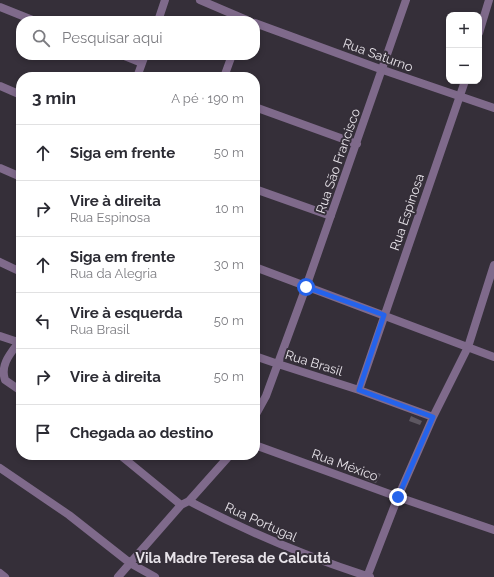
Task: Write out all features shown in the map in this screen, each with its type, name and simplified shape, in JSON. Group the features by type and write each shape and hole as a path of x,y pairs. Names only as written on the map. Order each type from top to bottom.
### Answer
{"street":[{"path":"160,16 165,0"},
{"path":"200,0 237,16"},
{"name":"Rua São Francisco","path":"260,407 266,396 306,287 383,70 406,0"},
{"path":"482,22 489,0"},
{"path":"0,8 22,16"},
{"name":"Rua Saturno","path":"260,25 383,70 494,108"},
{"path":"139,72 144,60"},
{"path":"226,72 230,60"},
{"name":"Rua Espinosa","path":"359,390 376,336 464,84"},
{"path":"0,86 16,93"},
{"path":"260,109 357,144"},
{"path":"0,168 16,174"},
{"path":"260,190 331,216"},
{"path":"0,262 16,270"},
{"path":"368,577 398,497 433,417 468,347 494,264"},
{"path":"260,269 494,357"},
{"path":"0,336 16,342"},
{"path":"16,348 5,361 3,373 5,380 16,388"},
{"name":"Rua Brasil","path":"260,358 359,390 433,417"},
{"name":"Rua México","path":"260,447 494,530"},
{"path":"126,460 181,505"},
{"path":"118,577 181,505 189,501 226,460"},
{"path":"0,468 69,515 130,563 155,577"},
{"name":"Rua Portugal","path":"189,501 268,540 368,577"},
{"path":"0,573 5,577"}],"building":[{"path":"411,416 422,421 420,425 409,421"},
{"path":"369,470 381,474 376,483 365,479"}],"district":[{"name":"Vila Madre Teresa de Calcutá","path":"233,558"}],"route":[{"path":"306,287 384,315 359,390 433,417 398,497"}]}
